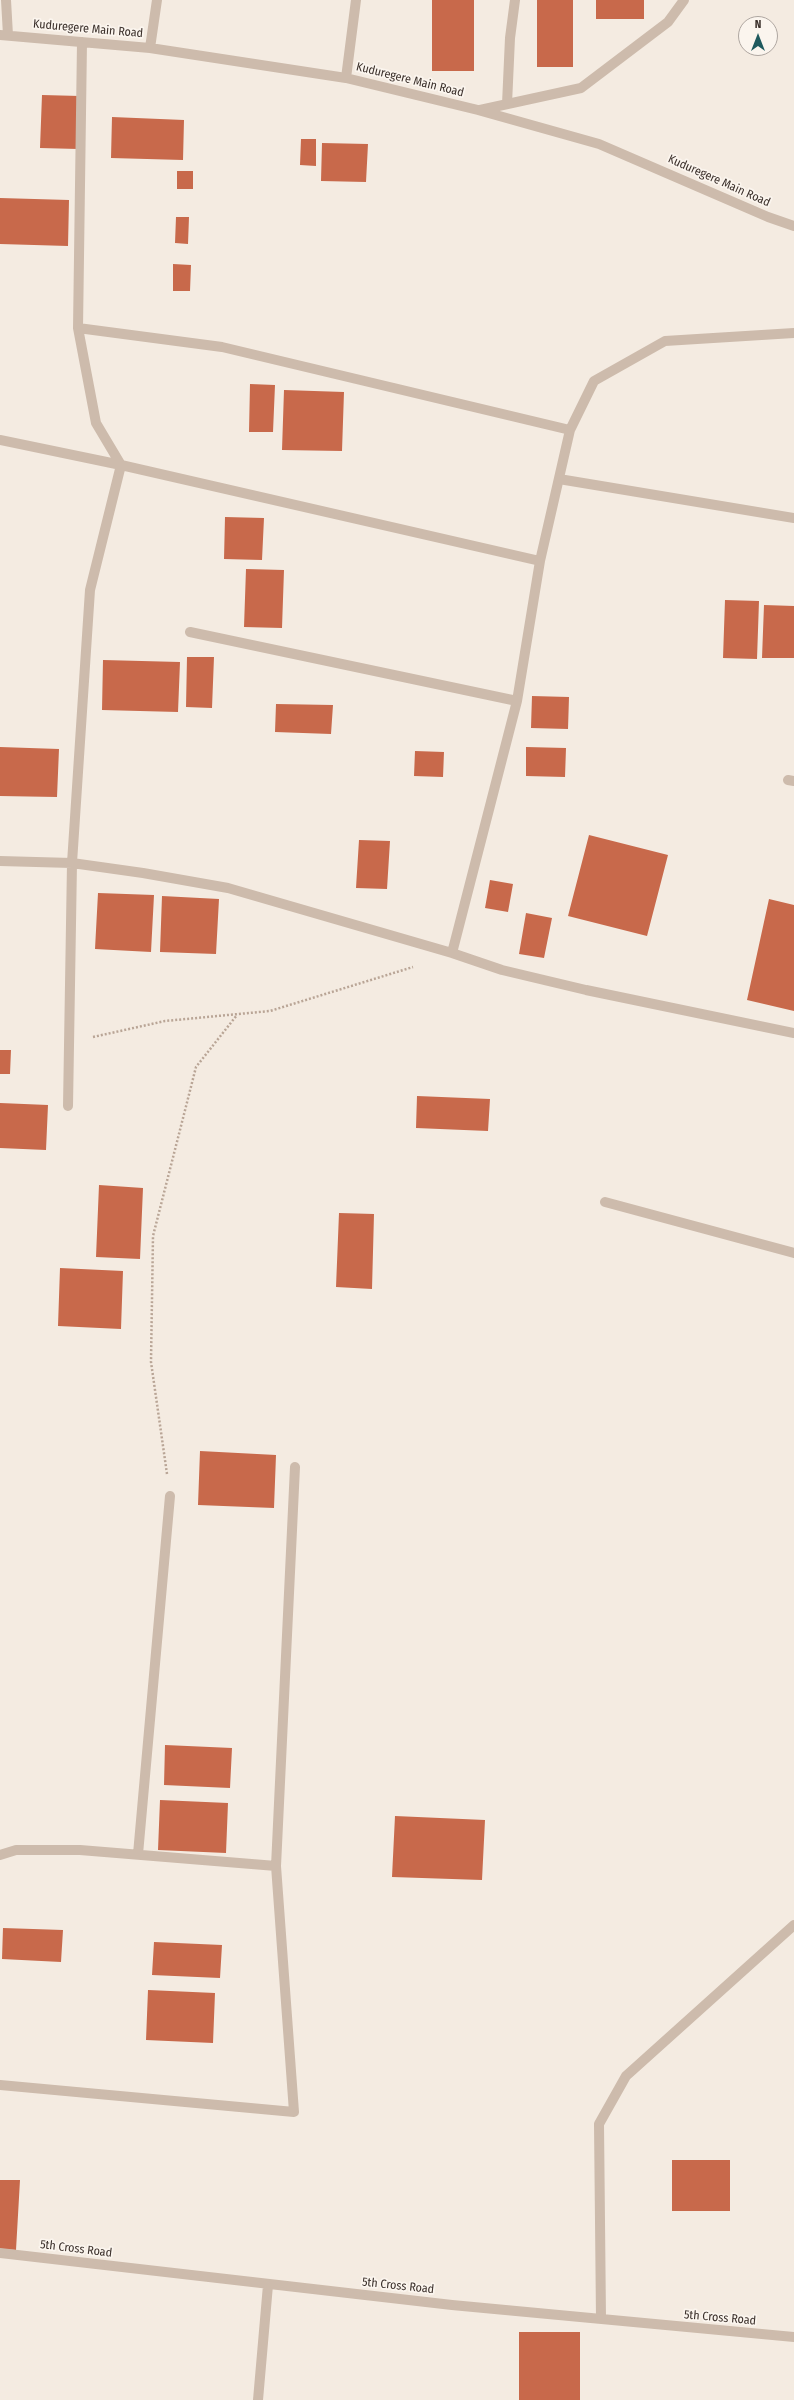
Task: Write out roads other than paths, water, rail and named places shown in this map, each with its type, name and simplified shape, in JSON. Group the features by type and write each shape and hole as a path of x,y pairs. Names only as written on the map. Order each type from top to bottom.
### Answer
{"street":[{"path":"4,35 6,0"},
{"path":"150,48 156,0"},
{"path":"346,78 356,0"},
{"path":"507,104 510,38 515,0"},
{"path":"478,110 581,88 668,22 684,0"},
{"name":"Kuduregere Main Road","path":"4,35 150,48 346,78 478,110 599,144 768,218 794,226"},
{"path":"68,1106 72,863 90,590 121,465 96,423 78,328 82,42"},
{"path":"78,328 222,346 570,430"},
{"path":"452,953 517,701 540,561 570,430 594,380 665,341 794,333"},
{"path":"0,440 121,465 540,561"},
{"path":"559,479 794,518"},
{"path":"190,632 517,701"},
{"path":"0,861 72,863 143,873 228,888 452,953 502,970 586,990 794,1033"},
{"path":"605,1202 794,1252"},
{"path":"0,2085 294,2112 276,1866 295,1467"},
{"path":"138,1854 170,1496"},
{"path":"0,1856 16,1850 138,1854 276,1866"},
{"path":"601,2319 599,2124 626,2076 794,1925"},
{"name":"5th Cross Road","path":"0,2253 268,2285 794,2338"},
{"path":"258,2400 268,2285"}]}
